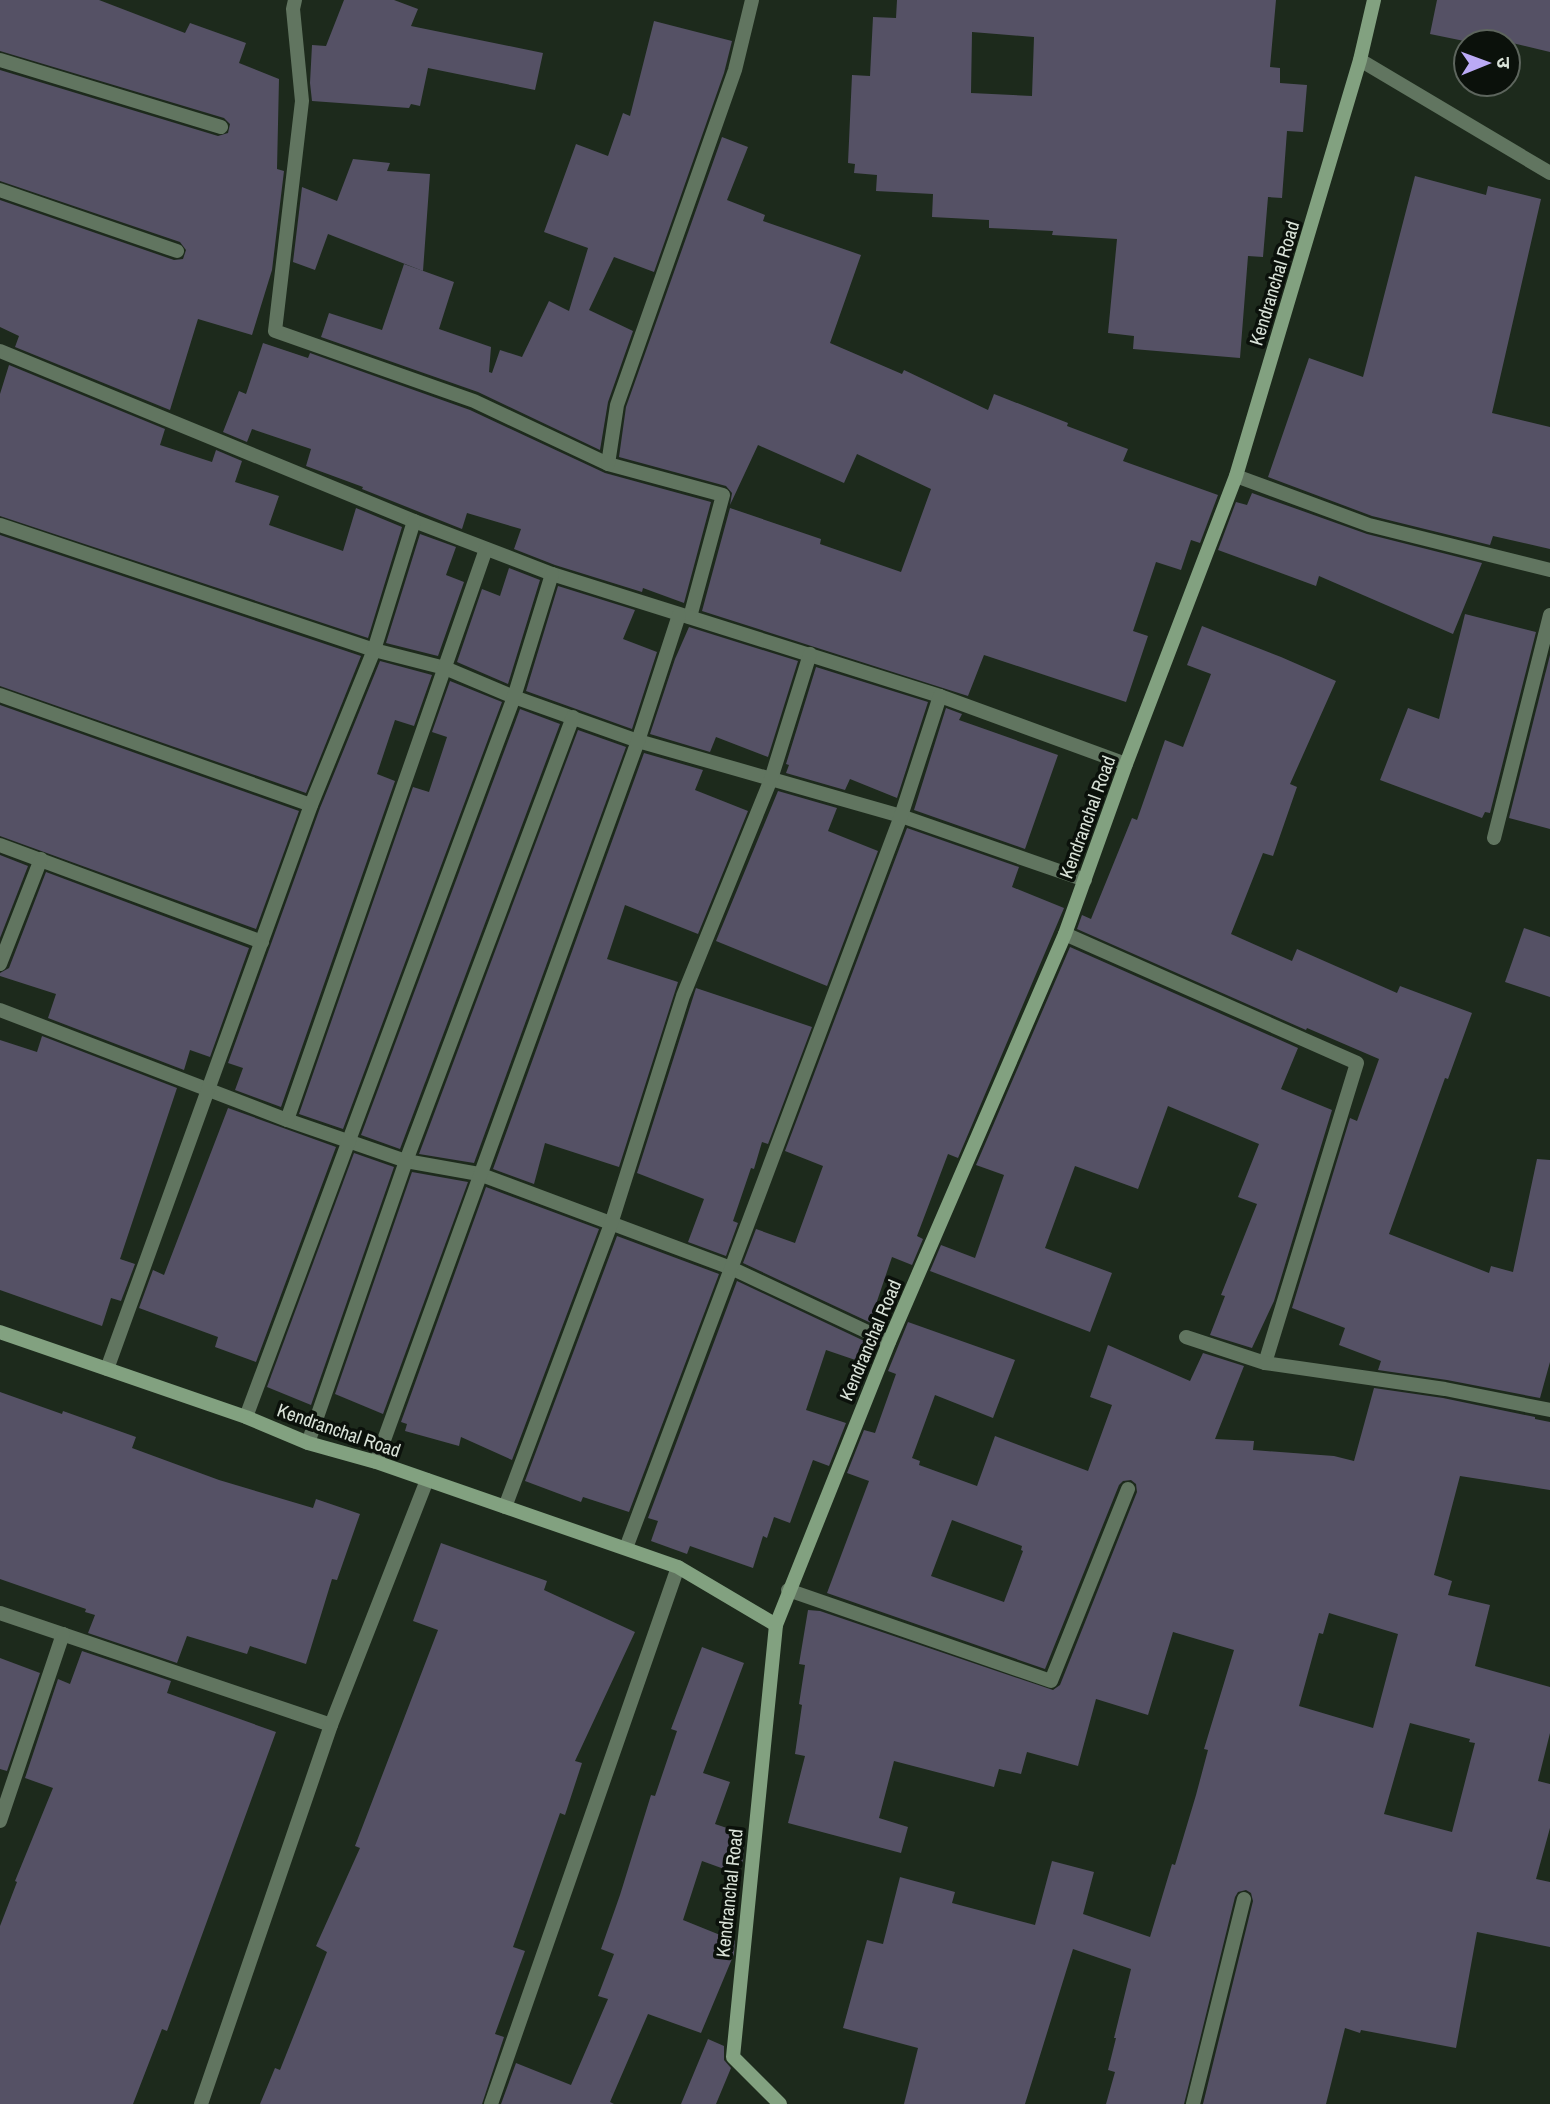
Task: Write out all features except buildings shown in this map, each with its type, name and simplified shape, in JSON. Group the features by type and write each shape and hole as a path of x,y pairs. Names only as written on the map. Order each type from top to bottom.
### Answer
{"street":[{"path":"295,0 293,9 302,102 275,331 474,401 608,464 723,495 684,616 376,1462"},
{"path":"608,464 617,405 735,70 751,0"},
{"name":"Kendranchal Road","path":"780,2104 733,2057 776,1625 889,1342 1065,934 1126,764 1236,475 1360,60 1374,0"},
{"path":"0,60 221,127"},
{"path":"1360,60 1550,173"},
{"path":"0,190 177,251"},
{"path":"0,351 414,521 552,574 940,696 1126,764"},
{"path":"1236,475 1368,525 1550,570"},
{"path":"107,1369 311,805 374,650 414,521"},
{"path":"0,525 374,650 446,668 514,697 638,741 901,816 1085,880"},
{"path":"287,1120 486,549"},
{"path":"246,1417 514,697 552,574"},
{"path":"1494,838 1550,615"},
{"path":"505,1507 611,1224 683,996 771,779 810,654"},
{"path":"0,695 311,805"},
{"path":"626,1548 901,816 940,696"},
{"path":"308,1443 406,1161 573,717"},
{"path":"0,845 262,942"},
{"path":"0,964 41,859"},
{"path":"1065,934 1357,1063 1265,1363"},
{"path":"0,1010 287,1120 406,1161 479,1174 731,1268 889,1342"},
{"name":"Kendranchal Road","path":"0,1332 246,1417 308,1443 376,1462 678,1567 776,1625"},
{"path":"1186,1337 1265,1363 1446,1389 1550,1410"},
{"path":"201,2104 331,1725 427,1480"},
{"path":"789,1590 1051,1681 1128,1489"},
{"path":"491,2104 678,1567"},
{"path":"0,1613 331,1725"},
{"path":"0,1821 63,1634"},
{"path":"1193,2104 1244,1899"}]}
